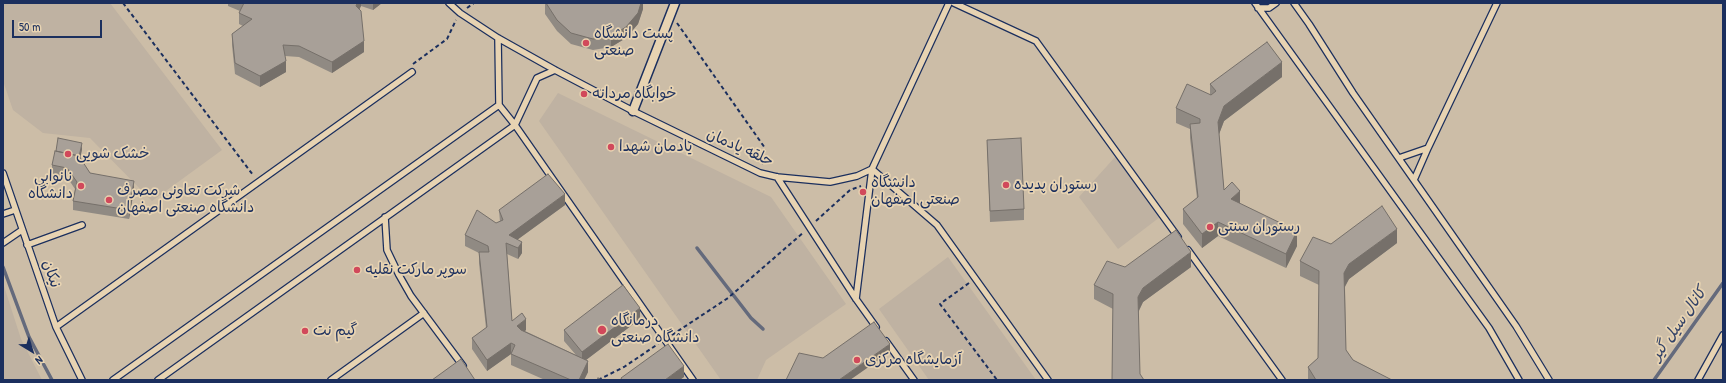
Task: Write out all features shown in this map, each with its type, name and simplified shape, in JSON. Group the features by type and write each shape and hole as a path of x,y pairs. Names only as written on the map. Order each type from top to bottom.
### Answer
{"street":[{"path":"633,111 675,3"}],"lane":[{"name":"حلقه یادمان","path":"450,3 460,13 498,38 555,70 633,111 760,173 777,177 830,182 857,176 872,169"},
{"path":"856,299 872,169 949,3"},
{"path":"954,3 1036,41 1180,239"},
{"path":"1257,5 1269,8 1276,3"},
{"path":"1294,3 1353,93 1516,326 1549,380"},
{"path":"1414,180 1497,3"},
{"path":"1257,5 1489,328 1519,380"},
{"path":"498,38 499,105 515,125 693,380"},
{"path":"158,380 515,125 536,78 555,70"},
{"path":"56,327 412,72"},
{"path":"113,380 499,105"},
{"path":"1399,158 1428,148"},
{"path":"872,169 937,225 1048,380"},
{"name":"نیکان","path":"3,173 56,327 82,380"},
{"path":"777,177 856,299 878,330"},
{"path":"3,214 15,210"},
{"path":"385,217 387,250 408,290 468,374"},
{"path":"27,245 82,225"},
{"path":"3,243 22,230"},
{"path":"1185,246 1282,380"},
{"path":"331,380 424,313"},
{"path":"1698,380 1723,335"},
{"path":"883,336 914,380"}],"path":[{"path":"123,3 258,182"},
{"path":"412,72 408,67 446,39 460,13"},
{"path":"671,13 765,148 760,173"},
{"path":"975,278 940,304 996,380"},
{"path":"728,298 748,281"}],"shaded area":[{"name":"دانشگاه صنعتی اصفهان","path":"3,3 1723,3 1723,380 3,380"},
{"path":"3,3 110,3 222,150 152,201 90,138 43,133 13,110 3,81"},
{"path":"558,93 771,197 846,304 766,360 757,380 721,380 539,121"},
{"path":"1116,156 1160,217 1118,249 1079,197"},
{"path":"948,257 1036,380 929,380 879,309"},
{"path":"3,283 21,339 42,380 3,380"}],"building":[{"path":"244,3 357,3 356,6 361,11 364,41 332,62 299,46 283,45 286,61 260,76 235,63 232,34 252,19 239,13"},
{"path":"546,3 641,3 638,13 626,27 611,36 593,39 571,33 557,20"},
{"path":"1267,42 1282,62 1224,106 1218,122 1224,190 1232,182 1240,191 1231,199 1297,231 1286,254 1218,222 1202,234 1183,209 1198,197 1190,124 1200,123 1200,119 1176,108 1187,84 1211,95 1216,91 1210,84"},
{"path":"58,138 82,143 79,157 56,151"},
{"name":"رستوران پدیده","path":"1021,138 1024,209 990,211 987,140"},
{"path":"55,151 79,156 90,173 134,181 129,210 73,201 77,182 67,168 52,165"},
{"path":"548,174 565,194 509,235 522,242 518,248 506,243 512,321 522,313 526,319 517,326 521,330 588,361 579,380 571,380 511,354 515,345 511,343 487,360 472,338 487,327 479,252 489,252 488,246 465,235 477,210 496,223 503,220 499,210"},
{"path":"1382,206 1397,229 1349,264 1344,273 1346,350 1353,360 1392,380 1316,380 1308,367 1318,358 1319,271 1300,261 1313,237 1331,244"},
{"path":"1176,230 1191,252 1143,288 1138,297 1140,374 1144,380 1112,380 1113,294 1094,285 1107,261 1125,267"},
{"name":"درمانگاه دانشگاه صنعتی","path":"623,285 640,308 582,352 564,330"},
{"path":"874,322 890,344 839,380 786,380 799,353 823,358"},
{"path":"668,344 684,366 665,380 622,380 621,378"},
{"path":"461,359 475,380 432,380"}],"waterway":[{"path":"697,248 751,318 763,329"},
{"path":"3,267 29,337 52,380"},
{"name":"کانال سیل گیر","path":"1654,380 1723,283"}],"place":[{"name":"پست دانشگاه صنعتی","path":"586,43"},
{"name":"خوابگاه مردانه","path":"584,94"},
{"name":"یادمان شهدا","path":"611,147"},
{"name":"خشک شویی","path":"68,154"},
{"name":"رستوران پدیده","path":"1006,185"},
{"name":"نانوایی دانشگاه","path":"81,186"},
{"name":"دانشگاه صنعتی اصفهان","path":"863,192"},
{"name":"شرکت تعاونی مصرف دانشگاه صنعتی اصفهان","path":"109,200"},
{"name":"رستوران سنتی","path":"1210,227"},
{"name":"سوپر مارکت نقلیه","path":"357,270"},
{"name":"درمانگاه دانشگاه صنعتی","path":"602,330"},
{"name":"گیم نت","path":"305,331"},
{"name":"آزمایشگاه مرکزی","path":"857,360"}]}
